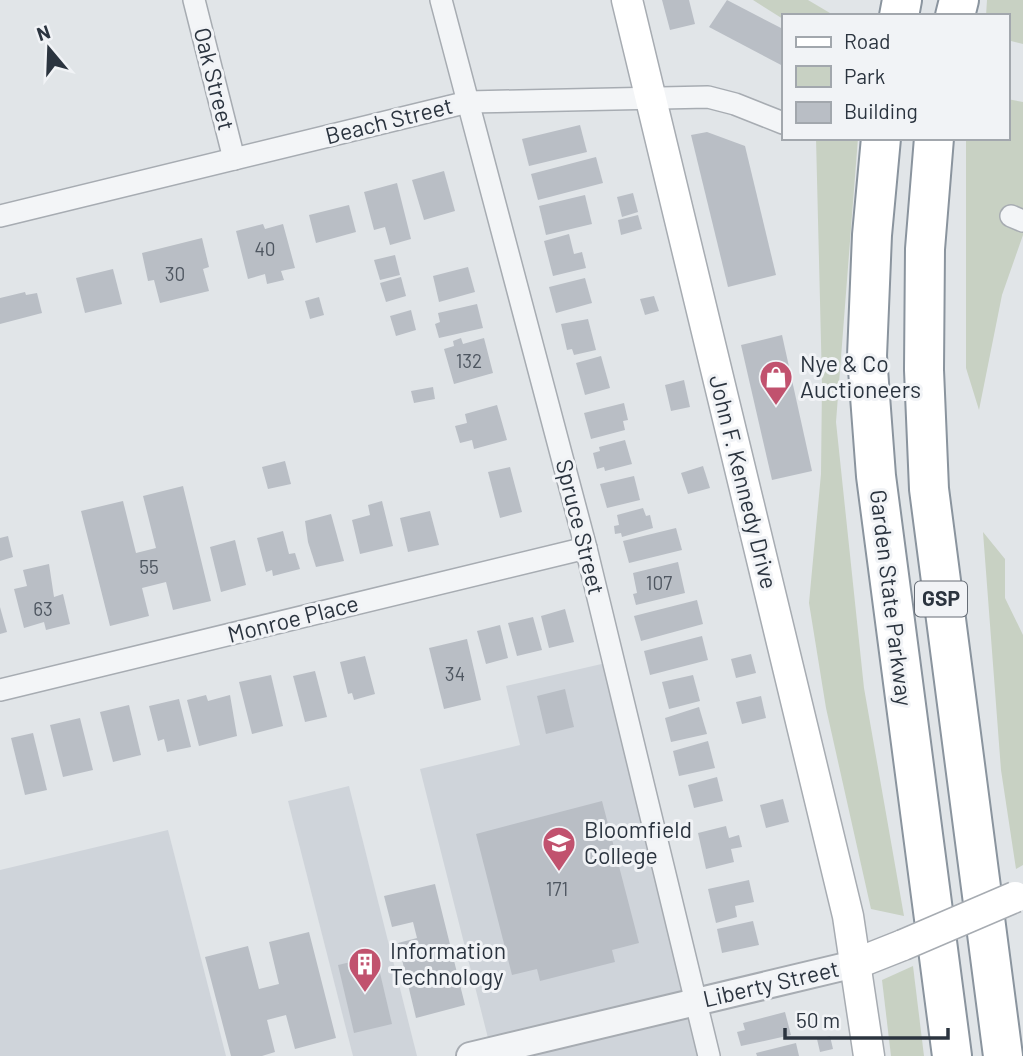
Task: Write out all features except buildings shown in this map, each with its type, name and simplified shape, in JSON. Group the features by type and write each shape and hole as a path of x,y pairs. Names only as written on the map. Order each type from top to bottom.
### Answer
{"highway":[{"name":"Garden State Parkway","path":"881,140 872,235 867,356 884,553 952,1056"},
{"name":"GSP","path":"934,140 925,249 924,370 929,489 1007,898 1003,1056"},
{"path":"1007,898 1015,1056"},
{"path":"931,904 944,1056"}],"main road":[{"name":"John F. Kennedy Drive","path":"627,0 848,916 869,1056"},
{"name":"Liberty Street","path":"855,964 1007,898"}],"street":[{"name":"Oak Street","path":"194,0 234,159"},
{"name":"Spruce Street","path":"441,0 586,548 709,1056"},
{"name":"Beach Street","path":"0,216 468,102 708,97 735,104 782,124"},
{"name":"Monroe Place","path":"0,690 586,548"},
{"name":"Liberty Street","path":"470,1056 855,964"}],"shaded area":[{"name":"Bloomfield College","path":"619,660 718,1056 470,1056 491,1050 420,769 520,745 506,686"},
{"path":"349,786 417,1056 353,1056 288,801"},
{"path":"168,830 226,1056 0,1056 0,870"}],"green space":[{"path":"753,0 808,0 832,14 782,14 782,18"},
{"path":"987,0 1023,0 1023,44 1009,40 1009,14 986,14"},
{"path":"1009,99 1023,102 1023,235 1002,295 979,410 966,368 966,140 1009,140"},
{"path":"816,140 858,140 836,422 864,688 904,916 871,909 826,708 809,603 821,474 822,383"},
{"path":"983,532 1005,559 1005,598 1023,635 1023,865 1016,869 1001,770"},
{"path":"913,966 924,1056 891,1056 882,980"}],"place":[{"name":"Nye & Co Auctioneers","path":"776,407"},
{"name":"Bloomfield College","path":"559,873"},
{"name":"Information Technology","path":"365,994"}]}
